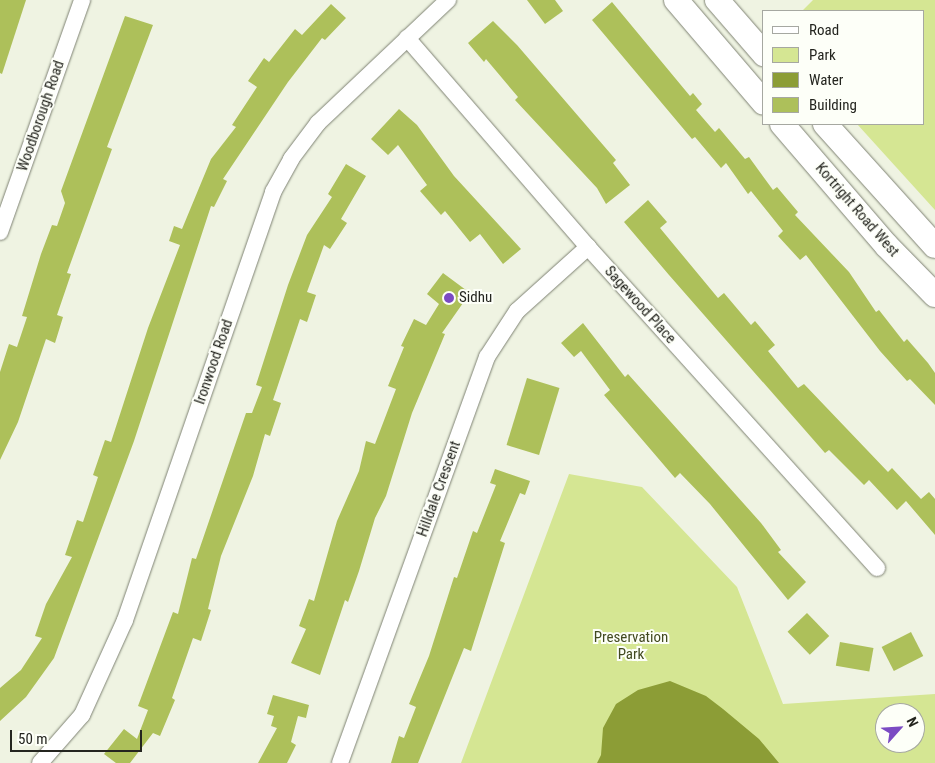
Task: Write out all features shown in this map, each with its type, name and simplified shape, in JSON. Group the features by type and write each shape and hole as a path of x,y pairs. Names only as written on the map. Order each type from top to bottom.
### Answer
{"street":[{"name":"Woodborough Road","path":"0,232 82,0"},
{"name":"Ironwood Road","path":"40,763 82,715 125,620 273,192 291,160 318,123 448,0"},
{"path":"676,0 762,101"},
{"path":"717,0 762,52"},
{"name":"Sagewood Place","path":"407,38 588,247 877,568"},
{"name":"Kortright Road West","path":"783,125 886,245 935,295"},
{"path":"826,125 935,246"},
{"name":"Hilldale Crescent","path":"340,763 487,357 517,311 588,247"}],"green space":[{"path":"813,0 935,0 935,210 858,125 925,125 925,10 803,10"},
{"name":"Preservation Park","path":"569,474 642,487 737,587 783,704 935,694 935,763 461,763"}],"water":[{"path":"670,681 706,696 759,739 779,763 597,763 601,755 603,728 616,704 638,690"}],"building":[{"path":"0,0 26,0 2,74 0,73"},
{"path":"527,0 555,0 563,11 545,24"},
{"path":"612,2 690,96 693,93 702,104 696,110 715,132 719,128 745,159 749,157 773,190 777,187 798,212 795,215 849,272 876,312 879,310 904,342 907,339 928,363 935,373 935,405 910,379 907,381 880,351 806,255 800,260 778,236 783,231 751,191 748,194 726,163 721,168 695,137 692,139 592,20"},
{"path":"331,4 346,18 325,40 322,38 288,82 223,179 227,181 214,207 211,206 134,441 54,658 26,697 0,721 0,688 21,670 42,638 35,636 46,604 72,557 65,555 77,520 83,522 98,477 93,475 105,440 111,442 148,328 180,245 169,241 174,226 182,229 211,159 236,127 232,125 257,87 248,81 264,58 269,62 295,29 302,35"},
{"path":"125,16 153,25 107,147 112,149 67,273 71,274 57,315 63,317 55,343 46,339 18,422 0,460 0,372 9,344 17,347 27,317 22,316 41,254 52,225 57,226 65,203 61,191"},
{"path":"493,21 517,45 616,160 613,163 630,185 606,204 597,188 515,100 518,97 486,59 484,62 468,43"},
{"path":"399,109 417,125 454,176 521,249 503,264 480,234 470,242 445,211 441,215 420,191 427,185 398,145 388,155 371,139"},
{"path":"346,164 366,176 341,219 347,223 330,249 324,245 307,292 316,295 307,322 300,319 273,400 281,403 270,436 265,434 253,476 221,556 208,609 211,610 201,641 193,638 172,698 175,700 160,736 153,733 130,763 116,763 104,754 124,729 137,739 148,710 138,706 173,612 178,614 192,558 196,559 246,413 252,413 262,387 256,385 288,285 307,235 332,197 328,194"},
{"path":"648,200 667,222 660,228 718,298 724,293 751,325 755,321 775,345 768,351 798,388 804,384 888,472 892,468 921,499 929,492 935,499 935,535 906,501 897,510 869,480 864,485 829,450 825,453 669,275 624,222"},
{"path":"443,273 470,293 442,333 445,334 412,413 386,496 375,518 359,571 348,602 345,600 320,675 291,663 306,629 299,626 309,599 314,601 337,521 359,471 366,441 375,444 396,389 388,386 404,347 401,346 414,319 426,325 439,304 427,294"},
{"path":"583,323 625,377 628,374 761,523 781,550 778,552 806,582 788,600 710,504 680,473 675,478 604,395 610,390 581,351 574,357 561,343"},
{"path":"527,378 560,388 539,455 507,445"},
{"path":"495,469 530,481 525,495 520,493 500,541 505,543 471,651 464,648 418,763 391,763 399,736 404,738 416,707 409,704 429,656 454,577 457,578 473,531 477,533 496,485 490,483"},
{"path":"807,613 829,636 810,655 788,632"},
{"path":"911,632 923,656 894,671 882,647"},
{"path":"840,642 873,648 869,672 836,666"},
{"path":"273,695 309,705 306,718 298,716 291,742 296,745 287,763 258,763 277,728 271,726 274,716 267,714"}],"place":[{"name":"Sidhu","path":"449,298"}]}
